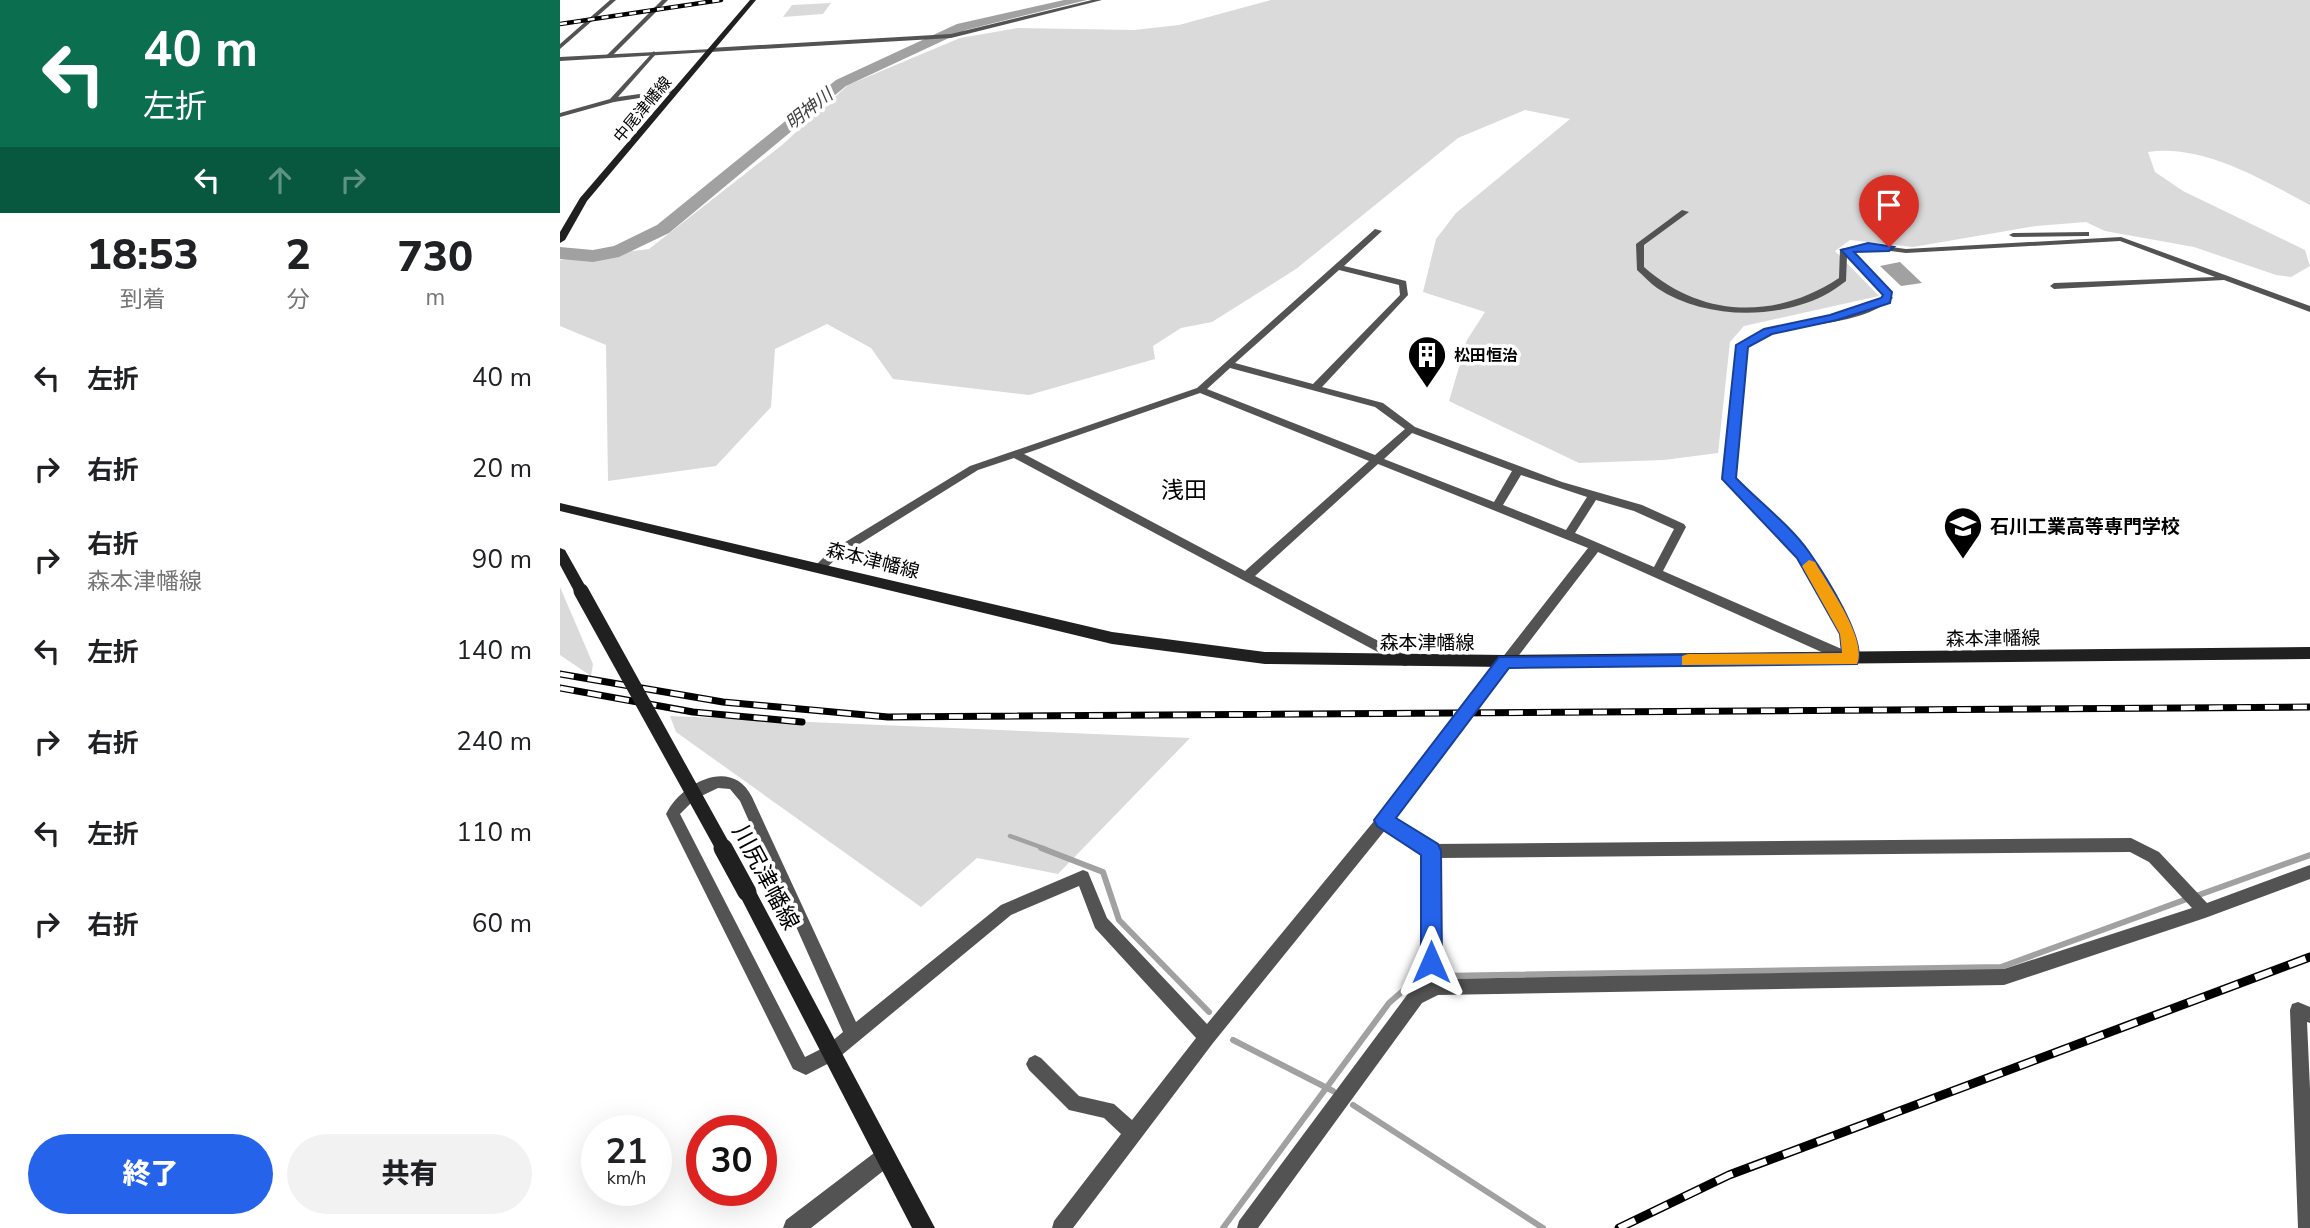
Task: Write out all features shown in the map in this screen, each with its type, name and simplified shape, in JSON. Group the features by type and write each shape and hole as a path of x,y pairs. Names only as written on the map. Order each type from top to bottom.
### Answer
{"main road":[{"name":"中尾津幡線","path":"560,240 583,200 754,0"},
{"name":"森本津幡線","path":"560,507 1112,638 1265,658 1404,662 2310,653"},
{"name":"川尻津幡線","path":"560,552 747,892 885,1157 925,1228"}],"street":[{"path":"560,47 613,0"},
{"path":"609,56 665,0"},
{"path":"560,59 951,36 1099,0"},
{"path":"613,100 654,53"},
{"path":"560,115 613,100 676,91"},
{"path":"1685,212 1640,244 1640,268 1667,289 1711,308 1732,311 1810,301 1828,292 1843,279 1843,251 1846,250 1868,246 1919,250 2121,239"},
{"path":"820,567 833,555 974,468 1200,390 1377,231"},
{"path":"2013,235 2107,234 2310,309"},
{"path":"1846,250 1889,298 1841,316 1768,331 1742,345 1729,479 1802,554 1848,634 1851,659"},
{"path":"1315,387 1404,295 1403,283 1338,267"},
{"path":"2054,286 2228,279"},
{"path":"1230,365 1379,405 1411,429 1518,470 1638,508 1680,527 1657,572"},
{"path":"1200,390 1596,546 1851,659"},
{"path":"1246,577 1411,429"},
{"path":"1015,454 1404,662"},
{"path":"1496,507 1518,470"},
{"path":"1568,535 1594,495"},
{"path":"1061,1228 1207,1037 1384,820 1596,546"},
{"path":"853,1034 745,797 734,784 720,781 705,786 676,807 673,814 799,1063 806,1066 831,1053 1006,909 1083,877 1101,923 1207,1037"},
{"path":"1384,820 1431,851 2131,845 2154,857 2201,907"},
{"path":"1431,851 1431,962 1436,984"},
{"path":"1246,1228 1416,997 1436,984 2004,977 2205,911 2310,872"},
{"path":"2307,1228 2298,1010 2310,1015"},
{"path":"1035,1064 1075,1104 1108,1110 1133,1133"},
{"path":"794,1228 885,1157"}],"shaded area":[{"path":"1271,0 2310,0 2310,205 2252,175 2211,159 2190,153 2148,152 2155,172 2183,191 2305,250 2310,266 2291,277 2276,275 2194,247 2105,231 2086,222 2036,226 1913,247 1850,240 1835,251 1879,296 1744,326 1730,342 1718,453 1664,460 1579,463 1449,401 1467,340 1485,312 1423,292 1436,239 1456,213 1570,119 1525,110 1458,138 1296,269 1212,322 1181,328 1153,346 1155,359 1029,395 893,379 871,348 827,324 775,349 771,407 716,466 608,481 606,345 560,326 560,260 649,249 782,145 848,85 960,38 1018,28 1134,30 1179,25"},
{"path":"831,3 823,14 783,17 792,5"},
{"path":"1900,262 1922,283 1901,286 1880,266"},
{"path":"560,587 593,664 591,676 560,655"},
{"path":"670,716 1190,738 1058,874 977,858 921,907 676,732"}],"waterway":[{"name":"明神川","path":"560,253 593,256 619,251 663,229 841,83 962,27 1081,0"},
{"path":"1010,836 1046,849"},
{"path":"1041,848 1103,872 1119,920 1209,1012"},
{"path":"2196,896 2310,855"},
{"path":"1438,976 2001,967 2187,899"},
{"path":"1327,1088 1389,1003 1420,976 1429,976"},
{"path":"1233,1040 1327,1088"},
{"path":"1223,1228 1327,1088"},
{"path":"1327,1088 1333,1091"},
{"path":"1353,1105 1543,1228"}],"railway":[{"path":"560,24 721,0"},
{"path":"560,674 723,702 888,717 2310,707"},
{"path":"560,688 693,712 802,722"},
{"path":"1619,1228 1729,1175 2310,957"}],"slow traffic":[{"path":"1688,660 1851,659 1848,634 1809,566"}],"place":[{"name":"松田恒治","path":"1427,389"},
{"name":"石川工業高等専門学校","path":"1963,560"}],"district":[{"name":"浅田","path":"1184,490"}],"route":[{"path":"1431,962 1431,851 1384,820 1505,661 1851,659 1848,634 1802,554 1739,493 1729,479 1734,415 1742,345 1768,331 1833,318 1886,301 1888,295 1846,250 1853,247 1889,247"}]}
